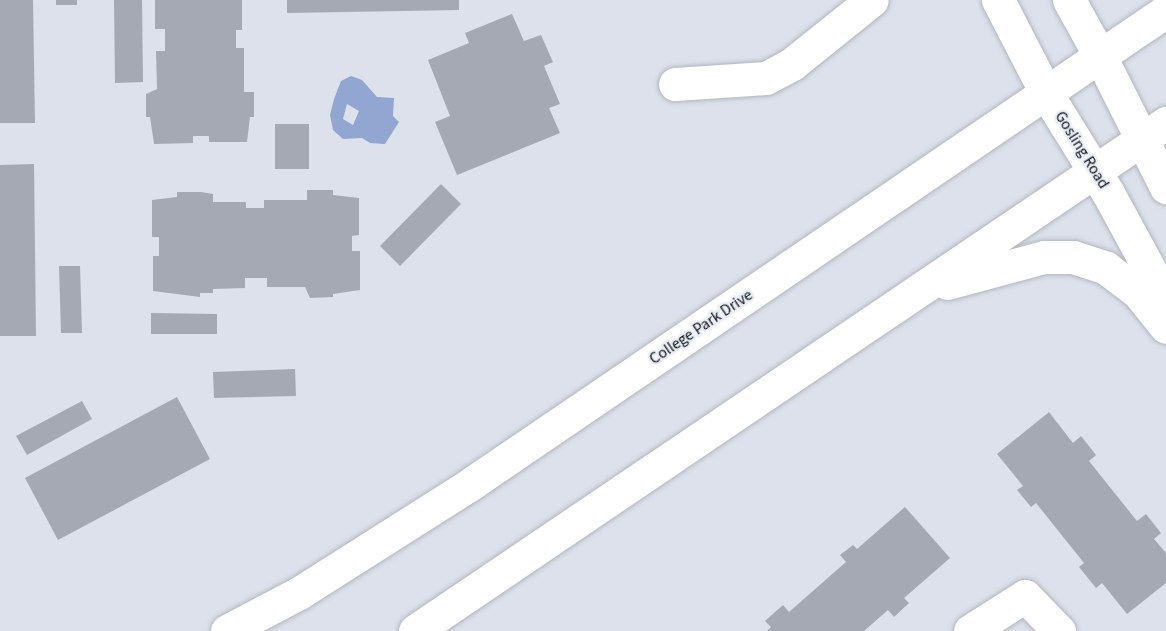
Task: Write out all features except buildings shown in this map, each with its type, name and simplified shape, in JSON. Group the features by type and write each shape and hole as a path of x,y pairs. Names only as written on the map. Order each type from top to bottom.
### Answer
{"main road":[{"path":"675,84 766,78 792,64 872,0"},
{"name":"Gosling Road","path":"998,0 1046,93 1095,171 1166,300"},
{"path":"1069,0 1100,56 1154,131 1166,187"},
{"name":"College Park Drive","path":"227,631 299,593 472,483 1166,11"},
{"path":"415,631 1154,131"},
{"path":"917,292 1044,257 1073,257 1106,268 1137,291 1166,327"},
{"path":"970,631 1025,596 1059,631"}],"water":[{"path":"351,76 362,80 377,97 394,98 393,116 399,122 385,144 370,143 362,138 343,139 333,130 330,115 341,81","holes":["347,104 359,111 353,125 343,119"]}]}
